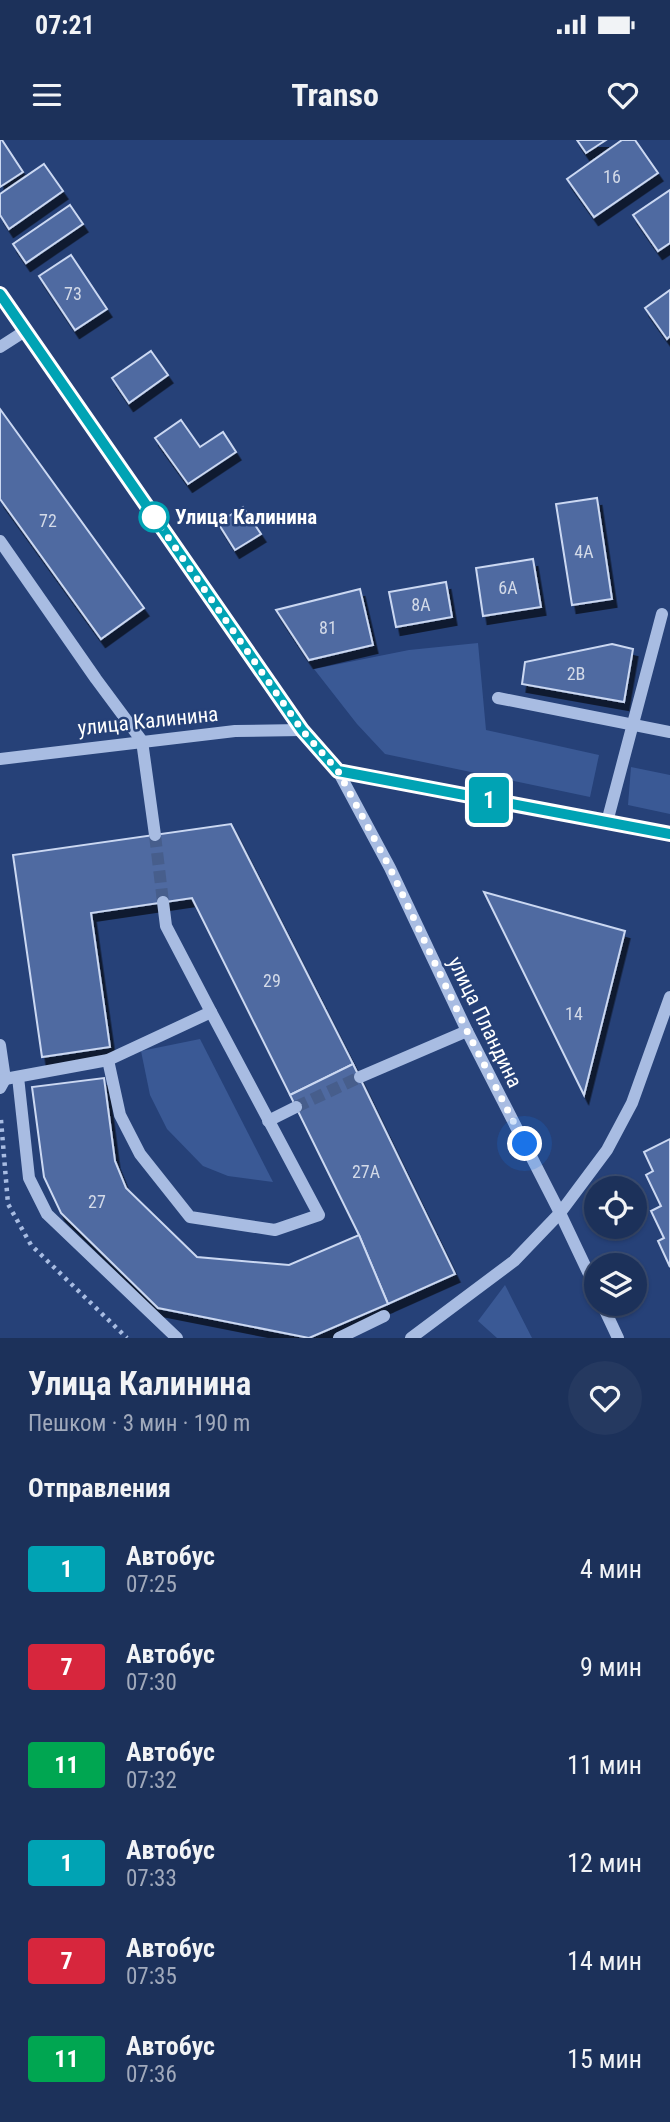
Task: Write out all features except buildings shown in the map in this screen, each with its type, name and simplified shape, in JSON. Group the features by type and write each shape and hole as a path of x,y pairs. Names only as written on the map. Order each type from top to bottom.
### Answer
{"street":[{"name":"улица Пландина","path":"0,294 302,730 338,771 390,868 467,1031 584,1263"},
{"path":"0,347 26,331"},
{"path":"0,541 142,741 155,835"},
{"path":"607,822 662,614"},
{"path":"498,698 670,732"},
{"name":"улица Калинина","path":"0,759 235,731 302,730"},
{"path":"338,771 670,834"},
{"path":"108,1060 120,1115 140,1154 190,1217 275,1230 319,1215 166,926 163,902"},
{"path":"411,1338 514,1261 561,1213 607,1150 632,1103 670,997"},
{"path":"8,1081 108,1060 211,1013"},
{"path":"360,1077 467,1031"},
{"path":"0,1045 29,1178 47,1214 177,1338"},
{"path":"268,1121 296,1107"},
{"path":"339,1338 384,1316"},
{"path":"608,1316 618,1338"}],"shaded area":[{"path":"478,643 486,730 599,755 590,797 385,754 357,724 314,669 409,650"},
{"path":"631,767 670,775 670,814 628,805"},
{"path":"200,1039 273,1182 228,1176 203,1166 167,1129 150,1095 141,1051"},
{"path":"505,1285 532,1338 497,1338 478,1321"}],"tunnel":[{"path":"155,835 163,902"},
{"path":"296,1107 360,1077"}],"bus line":[{"name":"1","path":"0,294 302,730 338,771 670,834"}],"place":[{"name":"Улица Калинина","path":"154,517"}],"route":[{"path":"154,517 302,730 338,771 390,868 467,1031 525,1144"}]}
